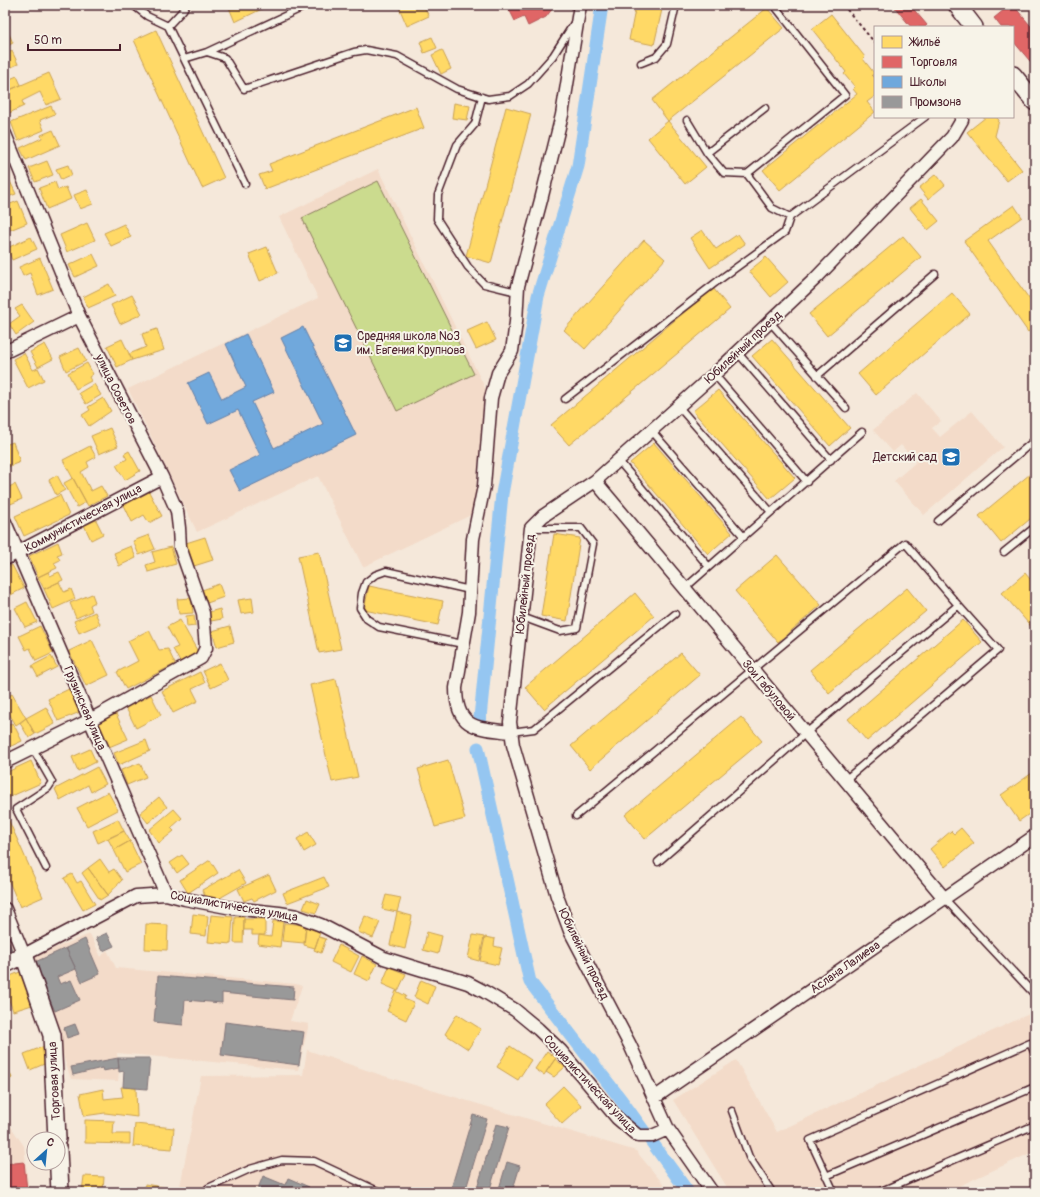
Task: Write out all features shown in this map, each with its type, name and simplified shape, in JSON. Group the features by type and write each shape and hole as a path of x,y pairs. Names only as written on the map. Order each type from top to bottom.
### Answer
{"street":[{"path":"961,7 973,26"},
{"path":"511,732 479,728 470,724 463,718 459,710 456,700 456,688 469,612 473,539 484,486 491,398 498,373 512,351 516,322 518,286 562,116 579,11"},
{"path":"1014,76 1035,102"},
{"name":"Юбилейный проезд","path":"712,1192 668,1129 630,1045 570,931 557,896 511,732 510,722 531,528 543,516 595,481 770,322 816,278 952,137 962,118"},
{"name":"улица Советов","path":"5,134 8,148 79,316 162,477 177,511 180,547 203,613 206,648 201,658 90,720"},
{"path":"5,352 79,316"},
{"name":"Коммунистическая улица","path":"5,559 162,477"},
{"name":"Зои Габуловой","path":"595,481 944,898"},
{"name":"Грузинская улица","path":"5,522 166,894"},
{"path":"5,762 90,720"},
{"name":"Аслана Лалиева","path":"654,1098 1035,836"},
{"name":"Социалистическая улица","path":"5,964 136,896 166,894 232,908 297,916 321,925 384,958 468,983 485,992 515,1010 538,1029 561,1051 617,1118 638,1136 652,1136 668,1129"},
{"path":"5,909 24,955"},
{"name":"Торговая улица","path":"24,955 52,1035 57,1131"},
{"path":"59,1171 60,1192"}],"lane":[{"path":"133,5 147,16 168,26 245,184"},
{"path":"168,26 186,5"},
{"path":"184,59 207,52 308,5"},
{"path":"641,62 656,57 667,44 676,5"},
{"path":"687,120 707,153 724,173 747,174 845,95 774,5"},
{"path":"207,52 225,58 244,89 354,52 366,50 397,56 458,89 488,99 510,96 528,84 553,56 579,11"},
{"path":"482,97 475,124 457,145 438,195 437,219 468,267 484,284 517,292"},
{"path":"707,153 765,108"},
{"path":"565,399 719,280 785,232 790,217 924,118"},
{"path":"747,174 772,208 790,217"},
{"path":"817,376 935,274"},
{"path":"770,322 846,408"},
{"path":"737,352 831,460"},
{"path":"714,374 806,482"},
{"path":"678,406 771,512"},
{"path":"651,430 744,537"},
{"path":"685,588 862,432"},
{"path":"938,521 1035,440"},
{"path":"618,460 709,567"},
{"path":"1004,552 1035,527"},
{"path":"522,617 560,631 577,628 593,544 581,528 531,528"},
{"path":"576,816 905,543 998,650 845,780"},
{"path":"463,644 379,627 367,619 360,608 362,593 366,582 375,575 386,571 470,590"},
{"path":"658,862 806,733 958,604"},
{"path":"511,732 534,729 675,614"},
{"path":"33,748 52,782 48,788 16,809 46,868"},
{"path":"944,898 1035,995"},
{"path":"834,1192 810,1140 1030,1043 1035,1054"},
{"path":"826,1176 1035,1087"},
{"path":"732,1111 749,1157 772,1192"},
{"path":"879,1192 1035,1126"},
{"path":"208,1188 250,1168 282,1160 314,1161 380,1192"}],"path":[{"path":"843,5 874,42"}],"shaded area":[{"name":"Средняя школа №3 им. Евгения Крупнова","path":"378,169 486,390 473,514 363,567 318,476 197,532 128,389 318,298 279,217"},
{"name":"Детский сад","path":"917,393 941,421 932,428 940,437 972,411 1003,447 924,515 894,481 916,462 901,445 893,452 873,430"},
{"path":"5,926 16,952 5,956"},
{"path":"90,934 101,957 107,950 116,968 296,984 302,986 290,1021 309,1024 298,1070 117,1053 119,1072 118,1081 71,1079 30,958"},
{"path":"1029,1014 1035,1020 1035,1151 946,1192 730,1192 673,1100 736,1060 777,1132"},
{"path":"307,1050 381,1075 636,1151 670,1192 179,1192 201,1076 303,1075"},
{"path":"5,1118 24,1146 29,1192 5,1192"}],"green space":[{"path":"378,181 474,374 397,411 302,218"}],"building: Жильё":[{"path":"228,5 270,5 235,22"},
{"path":"398,5 423,5 429,16 407,26"},
{"path":"636,5 663,5 654,45 629,40"},
{"path":"767,8 784,28 668,121 652,100"},
{"path":"831,14 865,57 863,59 874,73 872,75 874,77 874,97 867,102 874,113 780,190 763,170 857,94 853,89 855,87 844,74 846,72 812,29"},
{"path":"5,25 13,43 5,47"},
{"path":"156,30 224,178 202,188 134,40"},
{"path":"432,37 437,48 424,53 420,42"},
{"path":"6,50 7,53 12,51 18,64 5,70 5,51"},
{"path":"442,50 451,69 441,74 432,55"},
{"path":"49,73 61,99 46,105 40,92 22,101 24,106 7,114 5,110 5,92"},
{"path":"17,76 21,85 5,92 5,81"},
{"path":"454,103 470,106 467,120 452,118"},
{"path":"51,106 55,114 40,120 44,130 18,141 11,122"},
{"path":"416,107 424,128 265,189 259,175 272,171 269,164"},
{"path":"506,107 531,114 491,263 466,256"},
{"path":"985,118 997,118 999,120 995,136 1022,170 1007,181 967,132"},
{"path":"668,121 706,167 685,184 648,138"},
{"path":"53,130 60,145 26,160 20,148 42,138 41,135"},
{"path":"47,161 53,175 35,182 29,168"},
{"path":"5,163 9,172 5,174"},
{"path":"68,165 72,175 61,180 56,169"},
{"path":"936,174 945,185 928,199 919,188"},
{"path":"9,179 16,194 5,198 5,181"},
{"path":"55,182 58,190 66,187 71,199 47,209 39,188"},
{"path":"87,190 93,204 80,209 74,195"},
{"path":"921,199 939,221 928,230 910,208"},
{"path":"18,201 27,223 5,232 5,206"},
{"path":"1014,205 1022,217 988,241 1035,307 1035,327 1028,332 964,241"},
{"path":"87,223 95,240 67,252 60,235"},
{"path":"124,224 131,237 111,246 104,233"},
{"path":"702,230 716,249 738,234 745,244 710,268 690,238"},
{"path":"903,236 921,257 827,336 809,314"},
{"path":"31,237 37,249 12,260 7,248"},
{"path":"644,240 665,259 585,349 564,330"},
{"path":"267,247 278,273 260,281 249,254"},
{"path":"93,254 99,266 75,277 69,265"},
{"path":"766,257 788,282 771,297 749,271"},
{"path":"40,258 53,289 38,295 30,273 23,276 19,267"},
{"path":"109,284 115,296 88,308 83,297"},
{"path":"713,288 730,309 569,445 551,425"},
{"path":"952,293 970,314 876,395 858,374"},
{"path":"132,295 142,314 120,324 111,305"},
{"path":"22,305 34,322 16,335 9,324 20,316 15,309"},
{"path":"487,322 496,340 476,349 467,331"},
{"path":"157,329 164,350 132,360 129,354 146,347 142,334"},
{"path":"5,332 9,339 5,341"},
{"path":"122,339 132,360 117,367 107,346"},
{"path":"772,339 850,428 830,446 752,356"},
{"path":"45,344 53,359 38,367 30,352"},
{"path":"79,348 86,361 66,371 60,357"},
{"path":"24,353 33,370 38,368 44,380 28,388 13,359"},
{"path":"87,363 93,374 89,377 91,381 76,389 68,373"},
{"path":"94,384 101,395 86,404 79,393"},
{"path":"718,390 795,478 770,499 693,411"},
{"path":"103,398 111,411 89,426 82,415 90,410 88,407"},
{"path":"110,428 118,446 99,454 91,436"},
{"path":"13,442 20,462 5,468 5,445"},
{"path":"654,443 732,533 708,554 630,463"},
{"path":"90,446 96,457 87,462 89,467 81,472 91,491 101,486 107,496 88,506 63,460"},
{"path":"129,451 140,471 125,480 116,465 127,459 124,454"},
{"path":"1035,470 1035,515 1001,543 979,516"},
{"path":"57,475 65,490 56,495 49,480"},
{"path":"73,478 86,502 77,507 64,483"},
{"path":"15,484 22,499 6,506 5,489"},
{"path":"149,492 162,516 149,523 144,515 132,522 124,505"},
{"path":"60,495 69,515 24,536 15,516"},
{"path":"96,520 103,534 91,540 84,525"},
{"path":"554,534 580,538 567,621 541,616"},
{"path":"149,535 155,549 139,555 133,541"},
{"path":"205,537 213,560 194,566 186,543"},
{"path":"58,542 62,553 57,555 60,560 54,563 57,568 38,577 29,556"},
{"path":"131,546 136,558 119,566 114,553"},
{"path":"171,547 176,564 148,572 146,565 155,562 152,552"},
{"path":"319,552 341,649 319,653 298,556"},
{"path":"777,555 821,605 778,642 735,591"},
{"path":"12,565 24,588 5,598 5,568"},
{"path":"48,572 50,576 59,572 63,580 44,589 38,577"},
{"path":"1025,573 1035,585 1035,631 1002,593"},
{"path":"59,582 64,592 71,589 75,599 53,609 44,589"},
{"path":"219,584 224,597 207,603 202,590"},
{"path":"369,586 443,601 438,625 364,610"},
{"path":"907,588 926,611 829,693 810,670"},
{"path":"635,593 654,616 544,709 525,687"},
{"path":"92,594 95,602 90,605 92,611 76,618 70,603"},
{"path":"191,598 193,613 179,614 177,599"},
{"path":"252,598 254,612 241,614 238,600"},
{"path":"27,602 37,622 25,627 15,608"},
{"path":"220,609 222,619 211,621 209,612"},
{"path":"95,612 100,624 79,633 74,621"},
{"path":"194,615 195,626 187,627 186,616"},
{"path":"180,620 198,652 180,662 173,649 178,647 167,627"},
{"path":"963,620 982,642 867,741 848,719"},
{"path":"40,626 53,653 36,661 30,648 26,650 19,636"},
{"path":"230,626 234,642 217,647 212,631"},
{"path":"149,630 159,650 168,649 175,664 126,689 117,672 138,661 128,641"},
{"path":"92,640 109,675 86,686 69,651"},
{"path":"681,653 700,675 590,769 571,746"},
{"path":"51,656 57,667 38,677 32,666"},
{"path":"220,663 228,680 211,688 203,671"},
{"path":"200,672 205,683 192,689 198,701 173,713 162,691"},
{"path":"336,679 358,777 332,782 310,685"},
{"path":"69,689 80,712 58,721 48,699"},
{"path":"12,694 26,718 16,725 5,707 5,698"},
{"path":"151,695 161,715 136,728 126,708"},
{"path":"46,707 55,724 35,734 26,718"},
{"path":"116,714 128,739 109,747 98,723"},
{"path":"741,717 762,741 645,839 625,815"},
{"path":"26,718 35,734 29,738 20,723"},
{"path":"13,723 22,741 5,749 5,727"},
{"path":"146,740 150,751 119,765 114,753"},
{"path":"90,749 96,762 78,771 72,757"},
{"path":"448,760 465,819 435,827 418,769"},
{"path":"31,761 41,783 5,799 5,773"},
{"path":"140,763 146,777 127,785 121,770"},
{"path":"97,767 106,784 91,792 88,785 60,800 55,789"},
{"path":"1035,771 1035,810 1019,821 1001,795"},
{"path":"108,792 118,810 87,826 77,808"},
{"path":"159,797 167,807 148,823 140,813"},
{"path":"174,809 182,818 171,828 174,831 159,843 149,830"},
{"path":"5,812 43,897 20,907 5,872"},
{"path":"118,819 124,831 98,843 93,831"},
{"path":"961,828 974,843 945,867 930,849 951,831 954,834"},
{"path":"124,831 130,841 114,850 108,839"},
{"path":"308,832 316,845 304,852 297,839"},
{"path":"130,841 141,864 125,872 114,850"},
{"path":"182,855 189,864 177,873 170,863"},
{"path":"100,859 109,872 114,869 122,880 108,895 88,868"},
{"path":"210,860 218,873 188,893 180,880"},
{"path":"88,868 108,895 100,900 82,873"},
{"path":"238,870 246,883 218,899 205,896 202,890"},
{"path":"72,874 77,883 81,881 95,904 83,910 64,878"},
{"path":"269,875 276,890 254,901 252,898 244,901 238,889"},
{"path":"324,877 329,887 287,903 283,893"},
{"path":"386,895 401,898 397,912 382,909"},
{"path":"307,899 320,904 316,913 303,909"},
{"path":"397,912 412,916 405,949 390,945"},
{"path":"193,914 208,916 206,936 191,934"},
{"path":"211,915 233,917 231,944 208,942"},
{"path":"365,916 380,922 373,938 358,932"},
{"path":"235,917 244,917 243,943 234,943"},
{"path":"244,919 265,919 265,935 252,935 252,930 244,930"},
{"path":"273,921 283,922 280,947 258,944 259,935 271,937"},
{"path":"284,923 306,925 304,943 282,941"},
{"path":"146,924 168,925 167,950 145,949"},
{"path":"306,927 320,932 315,948 304,945"},
{"path":"427,932 442,936 438,954 423,950"},
{"path":"473,935 484,937 479,961 468,958"},
{"path":"319,937 326,939 321,953 314,950"},
{"path":"485,937 495,939 494,946 502,948 498,965 480,961"},
{"path":"339,945 359,956 351,972 331,962"},
{"path":"362,956 377,964 369,981 354,974"},
{"path":"389,967 406,974 398,991 382,984"},
{"path":"20,972 32,1005 13,1011 5,988 5,978"},
{"path":"421,980 435,986 428,1004 414,997"},
{"path":"396,991 406,996 404,999 414,1003 406,1020 387,1011"},
{"path":"457,1014 481,1029 468,1049 445,1034"},
{"path":"5,1017 8,1025 5,1027"},
{"path":"510,1046 531,1060 518,1080 497,1067"},
{"path":"42,1047 49,1062 30,1070 24,1054"},
{"path":"547,1051 556,1058 544,1075 535,1069"},
{"path":"555,1059 565,1067 554,1077 546,1072"},
{"path":"5,1062 12,1078 5,1082"},
{"path":"563,1086 582,1106 562,1124 544,1104"},
{"path":"121,1087 136,1088 137,1117 105,1113 84,1116 80,1094 103,1089 104,1099 123,1097"},
{"path":"85,1120 114,1121 113,1134 130,1134 130,1144 85,1143"},
{"path":"135,1124 174,1128 172,1149 133,1146"},
{"path":"84,1176 104,1177 103,1192 82,1192"},
{"path":"145,1184 167,1188 166,1192 144,1192"}],"building: Торговля":[{"path":"507,5 550,5 552,9 546,17 528,26 524,17 515,21"},
{"path":"893,5 910,5 927,25 910,26"},
{"path":"1010,5 1013,5 1035,31 1035,67 1014,42 1014,26 1000,26 994,18"},
{"path":"24,1162 27,1190 6,1192 5,1164"}],"building: Школы":[{"path":"303,327 356,435 240,491 229,470 260,455 238,410 208,424 188,383 209,373 222,399 246,387 226,344 246,334 274,392 252,402 274,448 323,424 281,338"}],"building: Промзона":[{"path":"5,933 12,950 5,953"},
{"path":"107,933 114,946 103,951 96,938"},
{"path":"85,939 100,974 82,982 66,948"},
{"path":"66,948 76,969 57,977 60,984 71,980 80,1000 55,1011 33,963"},
{"path":"158,976 294,987 293,1000 222,993 222,1003 185,1000 183,1025 154,1022"},
{"path":"225,1022 304,1032 299,1065 221,1055"},
{"path":"75,1024 79,1034 67,1038 64,1028"},
{"path":"118,1058 119,1068 103,1071 102,1068 73,1075 71,1067"},
{"path":"118,1058 150,1058 147,1089 123,1087 124,1071 119,1072"},
{"path":"473,1115 487,1119 465,1192 450,1192"},
{"path":"496,1124 509,1127 489,1192 476,1192"},
{"path":"507,1162 520,1166 512,1192 498,1192"},
{"path":"263,1176 285,1185 288,1178 309,1187 307,1192 258,1192 257,1191"},
{"path":"661,1187 665,1192 653,1192"}],"waterway":[{"path":"480,718 502,494 538,296 578,166 602,5"},
{"path":"478,748 530,982 622,1101 688,1192"}],"place":[{"name":"Средняя школа №3 им. Евгения Крупнова","path":"343,343"},
{"name":"Детский сад","path":"951,457"}]}
